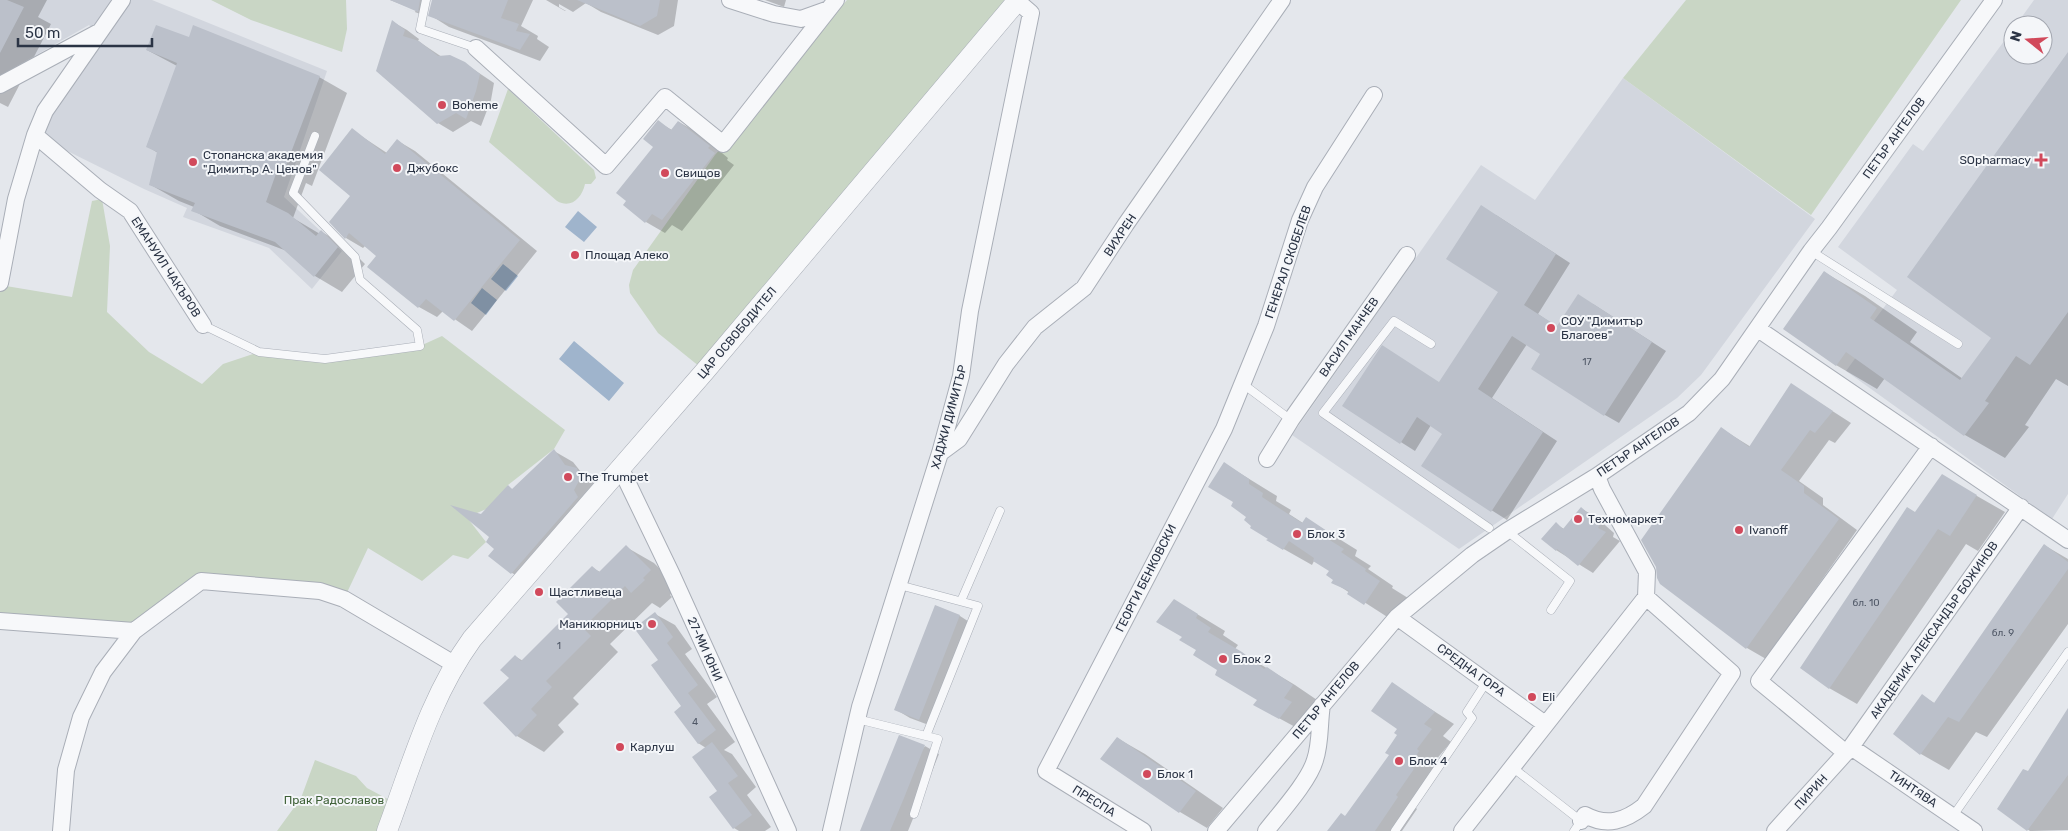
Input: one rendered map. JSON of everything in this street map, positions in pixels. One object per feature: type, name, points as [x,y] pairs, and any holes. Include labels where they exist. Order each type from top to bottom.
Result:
[{"type":"street","points":[[0,283],[16,199],[35,135],[45,111],[122,0]]},
{"type":"street","points":[[730,0],[777,7],[801,19],[833,5]]},
{"type":"street","name":"ХАДЖИ ДИМИТЪР","points":[[831,831],[858,719],[940,453],[961,376],[970,311],[1031,13],[1018,0]]},
{"type":"street","name":"ЦАР ОСВОБОДИТЕЛ","points":[[387,831],[436,699],[454,664],[472,639],[704,372],[1018,0]]},
{"type":"street","name":"ВИХРЕН","points":[[940,453],[959,439],[1006,364],[1035,327],[1084,288],[1126,224],[1282,0]]},
{"type":"street","name":"ПЕТЪР АНГЕЛОВ","points":[[1222,828],[1322,705],[1397,617],[1472,555],[1507,531],[1597,476],[1689,413],[1722,379],[1811,251],[1994,0]]},
{"type":"street","points":[[476,48],[606,166],[664,97],[723,144],[833,5]]},
{"type":"street","points":[[0,85],[99,32]]},
{"type":"street","name":"ГЕНЕРАЛ СКОБЕЛЕВ","points":[[1244,384],[1266,326],[1300,220],[1315,187],[1374,95]]},
{"type":"street","name":"ЕМАНУИЛ ЧАКЪРОВ","points":[[35,135],[100,190],[130,211],[203,325]]},
{"type":"street","name":"ВАСИЛ МАНЧЕВ","points":[[1267,459],[1291,420],[1407,255]]},
{"type":"street","points":[[1758,329],[2068,540]]},
{"type":"street","name":"ГЕОРГИ БЕНКОВСКИ","points":[[1046,771],[1224,429],[1244,384]]},
{"type":"street","name":"ТИНТЯВА","points":[[1931,446],[1759,681],[1849,750],[1974,831]]},
{"type":"street","name":"27-МИ ЮНИ","points":[[620,467],[672,575],[788,831]]},
{"type":"street","points":[[1462,831],[1646,596],[1647,572],[1597,476]]},
{"type":"street","name":"АКАДЕМИК АЛЕКСАНДЪР БОЖИНОВ","points":[[1849,750],[2021,507]]},
{"type":"street","points":[[61,831],[66,770],[81,717],[103,672],[134,631],[201,581],[320,592],[344,599],[454,664]]},
{"type":"street","points":[[1577,826],[1585,814],[1598,822],[1622,820],[1644,806],[1732,673],[1646,596]]},
{"type":"street","name":"СРЕДНА ГОРА","points":[[1397,617],[1546,724]]},
{"type":"street","points":[[0,621],[134,631]]},
{"type":"street","points":[[1266,831],[1315,762],[1319,743],[1318,728],[1322,705]]},
{"type":"street","name":"ПИРИН","points":[[1775,831],[1849,750]]},
{"type":"street","name":"ПРЕСПА","points":[[1046,771],[1142,831]]},
{"type":"lane","points":[[426,0],[420,29],[476,48]]},
{"type":"lane","points":[[203,325],[259,352],[325,359],[420,346],[417,330],[360,280],[355,257],[293,193],[315,136]]},
{"type":"lane","points":[[1811,251],[1958,344]]},
{"type":"lane","points":[[1431,344],[1394,321],[1323,413],[1489,528]]},
{"type":"lane","points":[[1244,384],[1291,420]]},
{"type":"lane","points":[[961,601],[1000,511]]},
{"type":"lane","points":[[1507,531],[1570,581],[1551,610]]},
{"type":"lane","points":[[899,585],[978,606],[926,736]]},
{"type":"lane","points":[[1953,816],[2068,652]]},
{"type":"lane","points":[[1395,831],[1472,718],[1467,712],[1487,682]]},
{"type":"lane","points":[[858,719],[938,739],[914,814]]},
{"type":"lane","points":[[1512,767],[1577,826]]},
{"type":"shaded area","name":"Стопанска академия \"Димитър А. Ценов\"","points":[[0,0],[152,0],[327,71],[284,197],[342,251],[312,289],[269,248],[183,217],[187,208],[35,135],[104,39],[89,25],[0,77]]},
{"type":"shaded area","points":[[2034,0],[2068,0],[2068,494],[2052,519],[1846,371],[1867,342],[1861,338],[1897,290],[1838,247],[1913,144],[1923,151],[2003,43],[2003,65],[2053,65],[2053,15],[2023,15]]},
{"type":"shaded area","name":"СОУ \"Димитър Благоев\"","points":[[1623,78],[1815,219],[1701,375],[1677,398],[1459,549],[1292,435],[1481,165],[1535,200]]},
{"type":"green space","points":[[211,0],[346,0],[347,29],[342,52],[251,20]]},
{"type":"green space","points":[[847,0],[1005,0],[705,371],[658,333],[630,293],[629,285],[633,270],[715,155]]},
{"type":"green space","points":[[1686,0],[1961,0],[1811,215],[1623,78]]},
{"type":"green space","points":[[508,89],[594,170],[596,178],[591,184],[585,184],[579,198],[575,201],[567,204],[557,201],[489,142]]},
{"type":"green space","points":[[102,199],[110,246],[107,312],[149,352],[202,384],[223,364],[259,352],[325,359],[420,346],[442,336],[565,430],[554,449],[508,485],[496,505],[477,513],[469,520],[486,542],[468,559],[453,555],[422,581],[368,548],[344,599],[201,581],[134,631],[0,618],[0,285],[72,297],[92,201]]},
{"type":"green space","name":"Прак Радославов","points":[[315,760],[356,776],[367,788],[397,804],[387,831],[277,831],[301,798]]},
{"type":"water","points":[[578,211],[597,227],[584,242],[565,227]]},
{"type":"water","points":[[503,264],[518,276],[506,291],[491,279]]},
{"type":"water","points":[[482,288],[497,300],[486,315],[471,303]]},
{"type":"water","points":[[574,341],[624,383],[609,401],[559,359]]},
{"type":"building","points":[[0,0],[7,0],[24,7],[0,53]]},
{"type":"building","points":[[390,0],[420,0],[418,12]]},
{"type":"building","points":[[432,0],[508,0],[501,18],[519,24],[516,31],[530,34],[520,50],[428,16]]},
{"type":"building","points":[[577,0],[660,0],[657,16],[640,26]]},
{"type":"building","points":[[392,20],[405,30],[403,36],[419,41],[438,56],[450,55],[465,62],[480,74],[466,119],[456,113],[437,124],[376,71]]},
{"type":"building","points":[[156,25],[189,37],[193,25],[320,76],[284,171],[278,168],[266,202],[288,213],[316,236],[321,230],[338,247],[314,277],[275,242],[191,211],[195,203],[149,185],[157,152],[146,147],[177,63],[146,50]]},
{"type":"building","points":[[2068,52],[2068,312],[2030,365],[2016,356],[1985,401],[1989,403],[1964,436],[1846,352],[1836,366],[1783,329],[1824,271],[1877,308],[1870,318],[1960,380],[1991,338],[1907,277]]},
{"type":"building","points":[[658,120],[671,130],[678,121],[710,146],[708,148],[715,153],[662,220],[652,214],[645,223],[623,205],[626,201],[616,193],[653,147],[643,139]]},
{"type":"building","points":[[352,128],[385,154],[397,139],[520,240],[454,321],[426,299],[418,308],[367,267],[376,256],[349,233],[345,239],[329,222],[350,196],[319,170]]},
{"type":"building","points":[[1481,205],[1556,254],[1524,305],[1557,326],[1578,294],[1652,342],[1604,416],[1531,369],[1540,354],[1512,336],[1478,389],[1543,432],[1491,512],[1421,466],[1442,434],[1417,417],[1400,444],[1342,406],[1382,345],[1439,382],[1498,292],[1446,259]]},
{"type":"building","name":"Ivanoff","points":[[1791,383],[1833,411],[1815,433],[1810,430],[1781,470],[1804,486],[1804,493],[1839,519],[1746,649],[1660,584],[1657,578],[1656,567],[1641,540],[1721,427],[1749,447]]},
{"type":"building","points":[[554,449],[565,465],[577,468],[580,479],[574,490],[578,497],[511,574],[488,556],[494,549],[486,542],[489,537],[450,505],[481,514],[508,485],[512,489]]},
{"type":"building","name":"Блок 3","points":[[1224,462],[1249,479],[1249,484],[1263,493],[1262,497],[1302,523],[1306,517],[1330,533],[1328,539],[1344,549],[1341,552],[1380,581],[1364,605],[1347,594],[1349,591],[1331,583],[1333,580],[1326,575],[1329,571],[1313,561],[1314,558],[1289,541],[1283,550],[1250,528],[1251,526],[1244,520],[1246,517],[1231,506],[1233,502],[1208,487]]},
{"type":"building","points":[[1942,474],[1977,495],[1950,536],[1938,529],[1829,689],[1800,668],[1907,507],[1915,512]]},
{"type":"building","points":[[1581,507],[1600,524],[1598,528],[1606,532],[1578,566],[1541,539],[1556,522],[1563,529]]},
{"type":"building","points":[[2044,544],[2068,562],[2068,569],[1959,722],[1948,717],[1920,755],[1893,734],[1922,694],[1934,703]]},
{"type":"building","points":[[626,545],[651,570],[643,578],[645,580],[631,593],[625,586],[583,628],[591,636],[546,681],[552,687],[531,709],[537,715],[516,737],[483,703],[509,678],[500,670],[515,655],[521,661],[568,614],[556,602],[592,566],[599,572]]},
{"type":"building","name":"Блок 2","points":[[1174,599],[1198,614],[1196,618],[1211,628],[1208,632],[1242,652],[1264,669],[1267,667],[1293,685],[1284,698],[1292,702],[1279,719],[1253,705],[1257,700],[1215,675],[1217,670],[1193,655],[1196,650],[1179,640],[1182,637],[1156,622]]},
{"type":"building","points":[[935,605],[960,615],[919,720],[894,710]]},
{"type":"building","points":[[655,612],[673,637],[667,643],[698,685],[688,693],[716,730],[698,744],[674,712],[681,706],[651,665],[658,660],[634,628]]},
{"type":"building","name":"Блок 4","points":[[1392,682],[1435,712],[1424,724],[1432,729],[1417,749],[1419,751],[1410,766],[1414,769],[1375,831],[1327,831],[1341,813],[1345,816],[1389,755],[1385,753],[1397,735],[1394,733],[1397,729],[1371,711]]},
{"type":"building","points":[[2068,708],[2068,775],[2027,831],[1997,809],[2023,769],[2028,771]]},
{"type":"building","points":[[899,735],[925,745],[904,798],[890,831],[860,831]]},
{"type":"building","name":"Блок 1","points":[[1117,737],[1196,791],[1179,813],[1100,759]]},
{"type":"building","points":[[712,742],[738,776],[728,783],[752,815],[733,829],[709,797],[717,791],[692,757]]},
{"type":"place","name":"Boheme","points":[[442,105]]},
{"type":"place","name":"SOpharmacy","points":[[2041,160]]},
{"type":"place","name":"Стопанска академия \"Димитър А. Ценов\"","points":[[193,162]]},
{"type":"place","name":"Джубокс","points":[[397,168]]},
{"type":"place","name":"Свищов","points":[[665,173]]},
{"type":"place","name":"Площад Алеко","points":[[575,255]]},
{"type":"place","name":"СОУ \"Димитър Благоев\"","points":[[1551,328]]},
{"type":"place","name":"The Trumpet","points":[[568,477]]},
{"type":"place","name":"Техномаркет","points":[[1578,519]]},
{"type":"place","name":"Ivanoff","points":[[1739,530]]},
{"type":"place","name":"Блок 3","points":[[1297,534]]},
{"type":"place","name":"Щастливеца","points":[[539,592]]},
{"type":"place","name":"Маникюрницъ","points":[[652,624]]},
{"type":"place","name":"Блок 2","points":[[1223,659]]},
{"type":"place","name":"Eli","points":[[1532,697]]},
{"type":"place","name":"Карлуш","points":[[620,747]]},
{"type":"place","name":"Блок 4","points":[[1399,761]]},
{"type":"place","name":"Блок 1","points":[[1147,774]]}]
